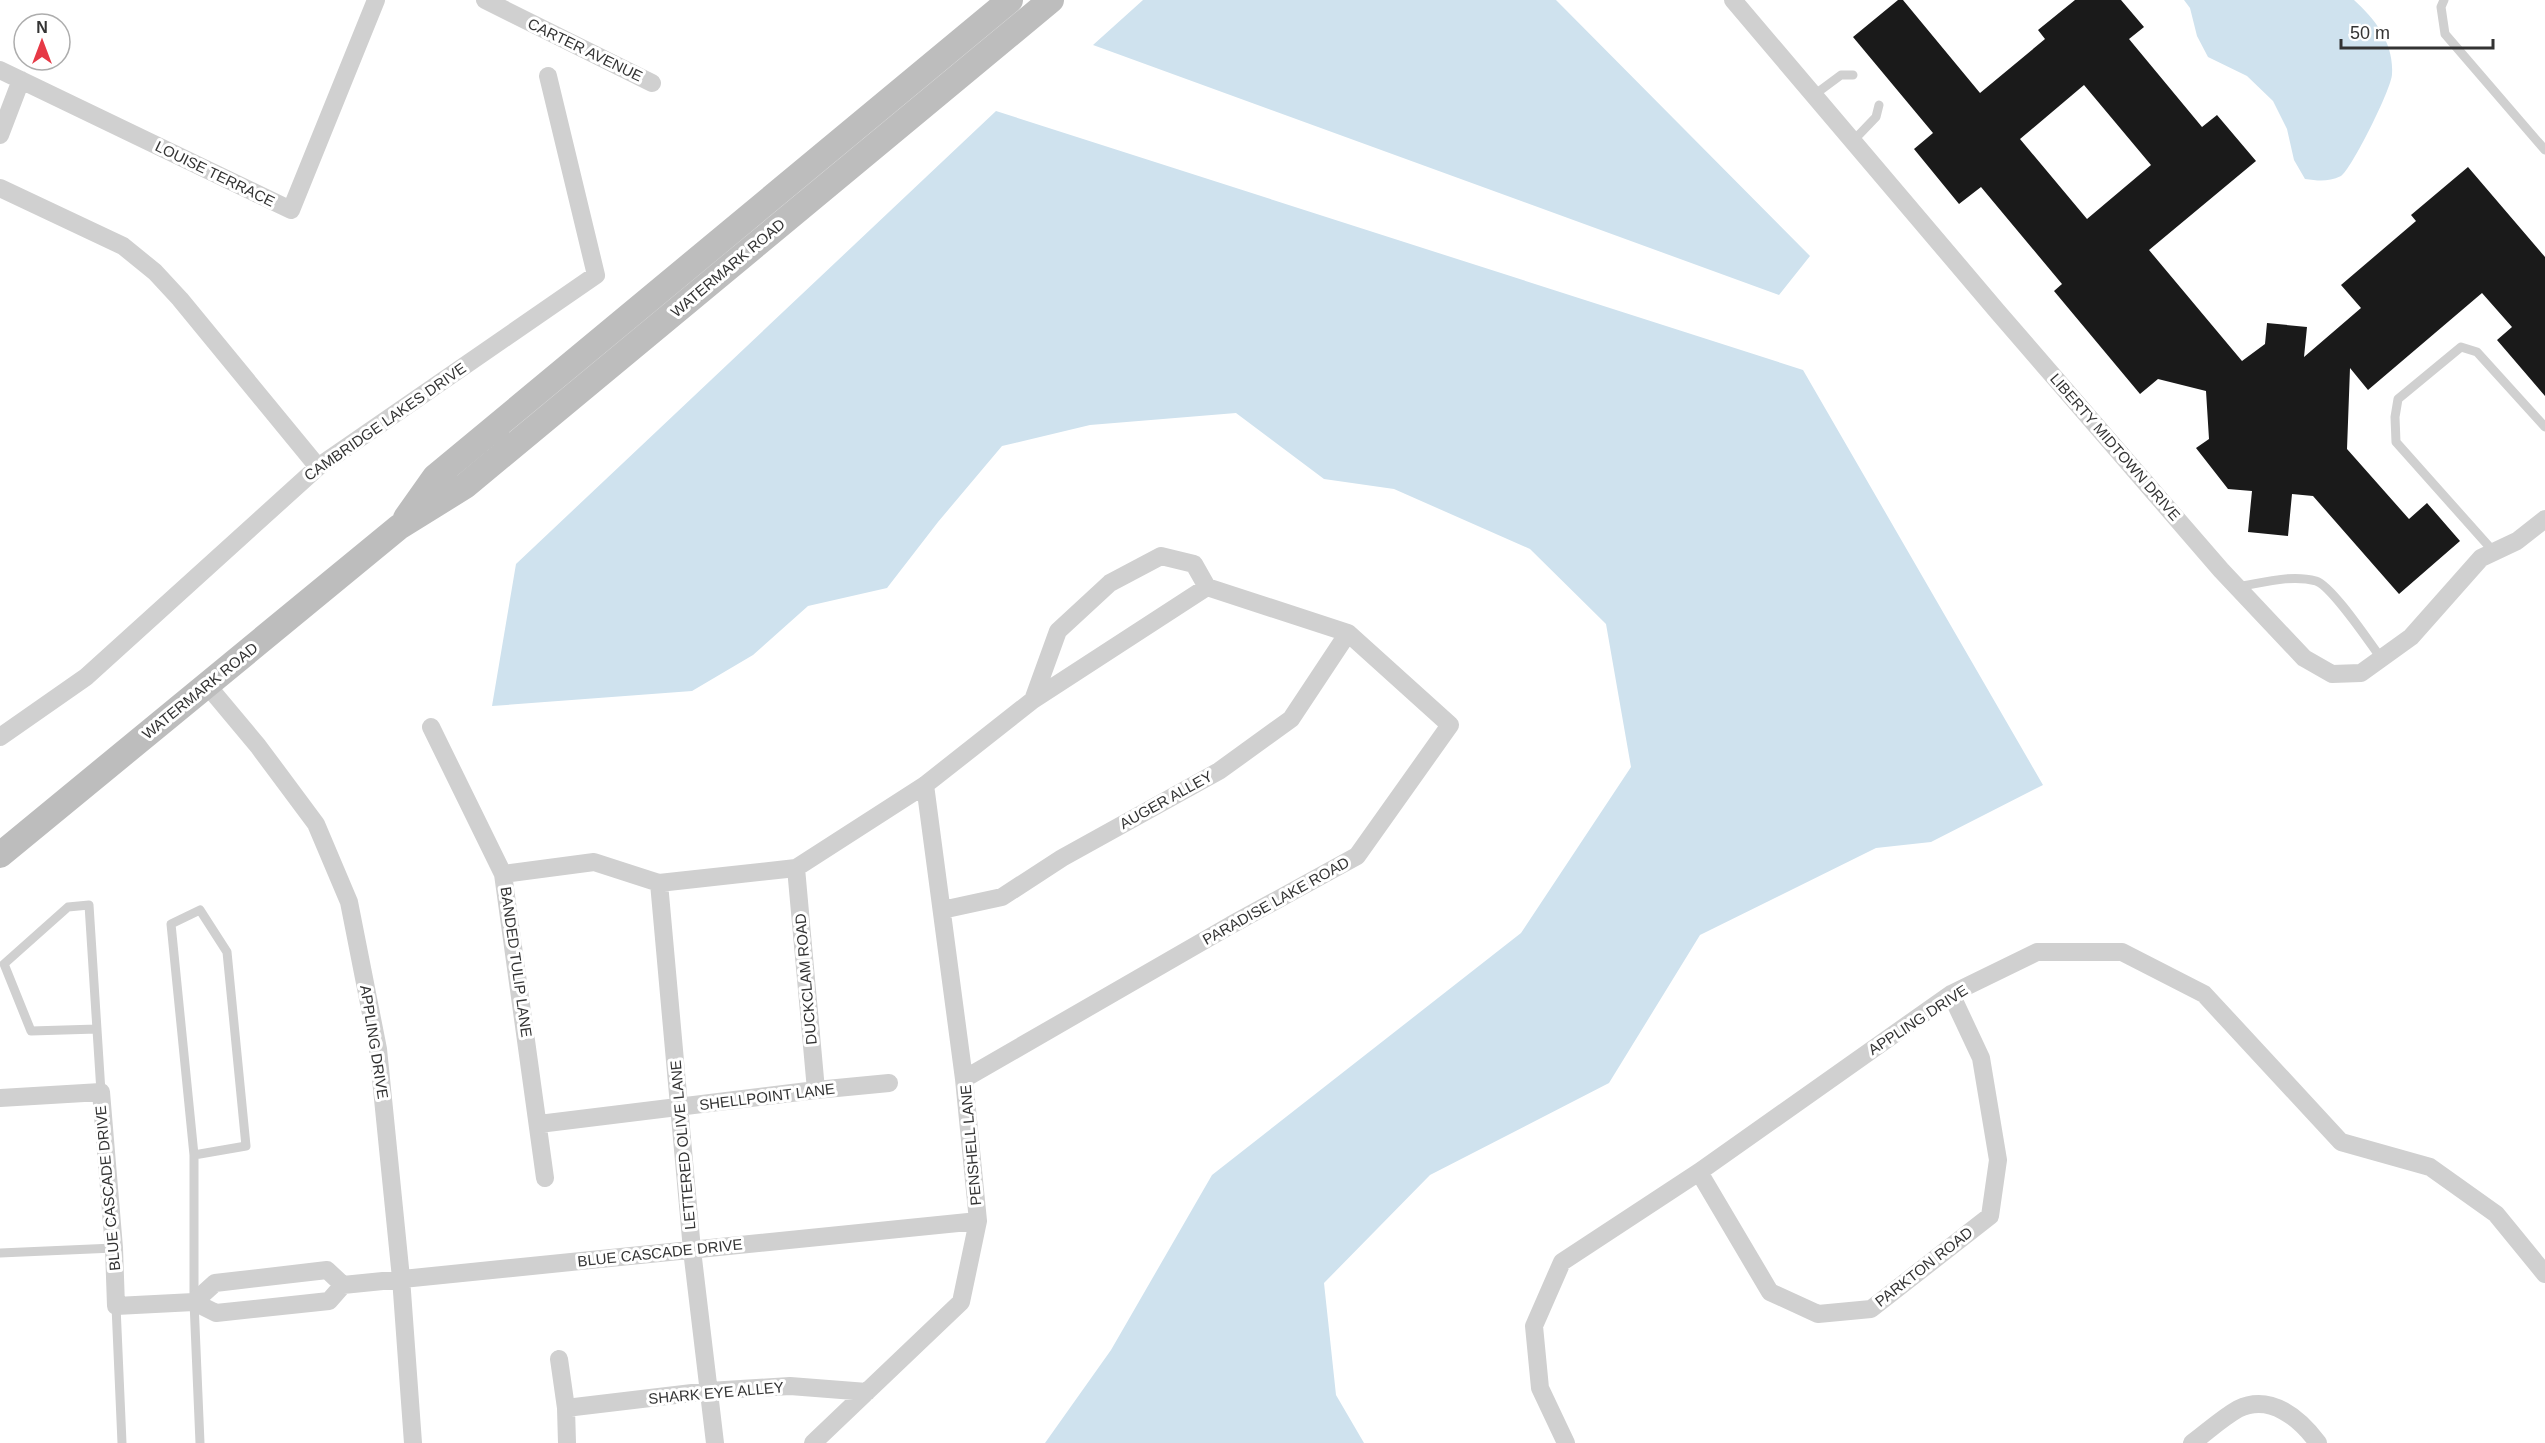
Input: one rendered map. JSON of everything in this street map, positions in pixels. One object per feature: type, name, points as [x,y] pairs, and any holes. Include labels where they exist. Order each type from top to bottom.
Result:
[{"type":"street","name":"LOUISE TERRACE","points":[[0,70],[291,210],[376,0]]},
{"type":"street","name":"CARTER AVENUE","points":[[485,0],[652,83]]},
{"type":"street","name":"WATERMARK ROAD","points":[[399,527],[435,477],[1010,0]]},
{"type":"street","name":"WATERMARK ROAD","points":[[0,855],[399,527],[465,486],[1051,0]]},
{"type":"street","name":"LIBERTY MIDTOWN DRIVE","points":[[1733,0],[1997,311],[2238,587],[2304,658],[2332,674],[2361,673],[2411,637],[2481,558],[2517,541],[2545,520]]},
{"type":"street","name":"CAMBRIDGE LAKES DRIVE","points":[[0,737],[86,677],[318,467],[596,275],[548,76]]},
{"type":"street","points":[[0,135],[21,80]]},
{"type":"street","points":[[0,188],[123,246],[155,272],[180,299],[318,467]]},
{"type":"street","points":[[503,874],[594,862],[659,883],[796,868],[925,785],[1033,700],[1207,587],[1194,564],[1161,556],[1110,583],[1058,631],[1033,700]]},
{"type":"street","name":"PARADISE LAKE ROAD","points":[[964,1079],[1231,925],[1357,856],[1450,725],[1348,633],[1207,587]]},
{"type":"street","name":"AUGER ALLEY","points":[[942,910],[1002,897],[1062,858],[1219,771],[1291,719],[1348,633]]},
{"type":"street","name":"APPLING DRIVE","points":[[207,685],[258,746],[316,824],[349,902],[378,1049],[401,1278],[413,1443]]},
{"type":"street","name":"BANDED TULIP LANE","points":[[431,727],[503,874],[545,1178]]},
{"type":"street","name":"PENSHELL LANE","points":[[813,1443],[961,1302],[978,1221],[964,1079],[925,785]]},
{"type":"street","name":"DUCKCLAM ROAD","points":[[796,868],[816,1090]]},
{"type":"street","name":"LETTERED OLIVE LANE","points":[[659,883],[692,1250],[715,1443]]},
{"type":"street","name":"APPLING DRIVE","points":[[1566,1443],[1539,1388],[1534,1326],[1562,1262],[1699,1172],[1951,994],[2037,952],[2122,952],[2204,994],[2341,1142],[2430,1167],[2496,1214],[2545,1274]]},
{"type":"street","name":"PARKTON ROAD","points":[[1699,1172],[1770,1292],[1818,1314],[1871,1309],[1990,1216],[1998,1160],[1981,1058],[1951,994]]},
{"type":"street","name":"SHELLPOINT LANE","points":[[538,1124],[889,1083]]},
{"type":"street","name":"BLUE CASCADE DRIVE","points":[[0,1098],[101,1092],[114,1248],[116,1306],[194,1302],[216,1313],[329,1301],[343,1285],[978,1221]]},
{"type":"street","points":[[194,1302],[215,1283],[327,1270],[343,1285]]},
{"type":"street","points":[[559,1359],[566,1408],[567,1443]]},
{"type":"street","name":"SHARK EYE ALLEY","points":[[566,1408],[709,1391],[790,1386],[867,1392]]},
{"type":"street","points":[[2192,1443],[2240,1408],[2265,1404],[2286,1411],[2307,1428],[2318,1443]]},
{"type":"lane","points":[[2444,0],[2441,7],[2445,34],[2545,150]]},
{"type":"lane","points":[[1814,95],[1840,75],[1853,75]]},
{"type":"lane","points":[[1853,141],[1876,117],[1879,105]]},
{"type":"lane","points":[[2494,552],[2396,442],[2395,417],[2398,399],[2461,347],[2477,352],[2545,427]]},
{"type":"lane","points":[[2238,587],[2288,579],[2316,581],[2329,590],[2381,658]]},
{"type":"lane","points":[[97,1029],[31,1030],[4,964],[68,907],[89,905],[97,1029],[101,1092]]},
{"type":"lane","points":[[194,1155],[246,1146],[227,952],[200,910],[171,924],[194,1155],[194,1302],[200,1443]]},
{"type":"lane","points":[[0,1253],[114,1248]]},
{"type":"lane","points":[[116,1306],[122,1443]]},
{"type":"water","points":[[1143,0],[1556,0],[1810,256],[1779,295],[1093,45]]},
{"type":"water","points":[[2184,0],[2354,0],[2369,15],[2382,32],[2390,52],[2392,74],[2370,128],[2353,160],[2341,176],[2323,180],[2305,179],[2294,160],[2287,129],[2273,101],[2247,76],[2208,57],[2197,36],[2190,8]]},
{"type":"water","points":[[996,111],[1803,370],[2043,785],[1931,842],[1876,848],[1700,935],[1609,1083],[1430,1175],[1324,1283],[1336,1395],[1364,1443],[1045,1443],[1111,1350],[1212,1175],[1521,933],[1631,767],[1606,624],[1530,549],[1394,489],[1324,479],[1236,413],[1090,425],[1002,446],[938,522],[887,588],[808,606],[753,655],[692,691],[492,706],[516,564]]},
{"type":"building","points":[[1898,0],[1903,0],[1980,93],[2045,39],[2038,30],[2075,0],[2121,0],[2144,27],[2129,39],[2202,127],[2217,115],[2256,161],[2149,250],[2242,361],[2265,344],[2267,323],[2307,327],[2304,357],[2361,308],[2341,285],[2416,221],[2411,215],[2468,167],[2545,257],[2545,396],[2497,340],[2512,327],[2482,293],[2368,390],[2350,368],[2347,449],[2409,519],[2427,503],[2460,541],[2399,594],[2313,496],[2292,494],[2288,536],[2248,532],[2252,491],[2228,489],[2196,448],[2209,439],[2206,391],[2158,379],[2140,394],[2054,291],[2062,284],[1981,187],[1959,204],[1914,149],[1933,133],[1853,37]],"holes":[[[2084,85],[2151,165],[2087,219],[2020,139]]]}]
